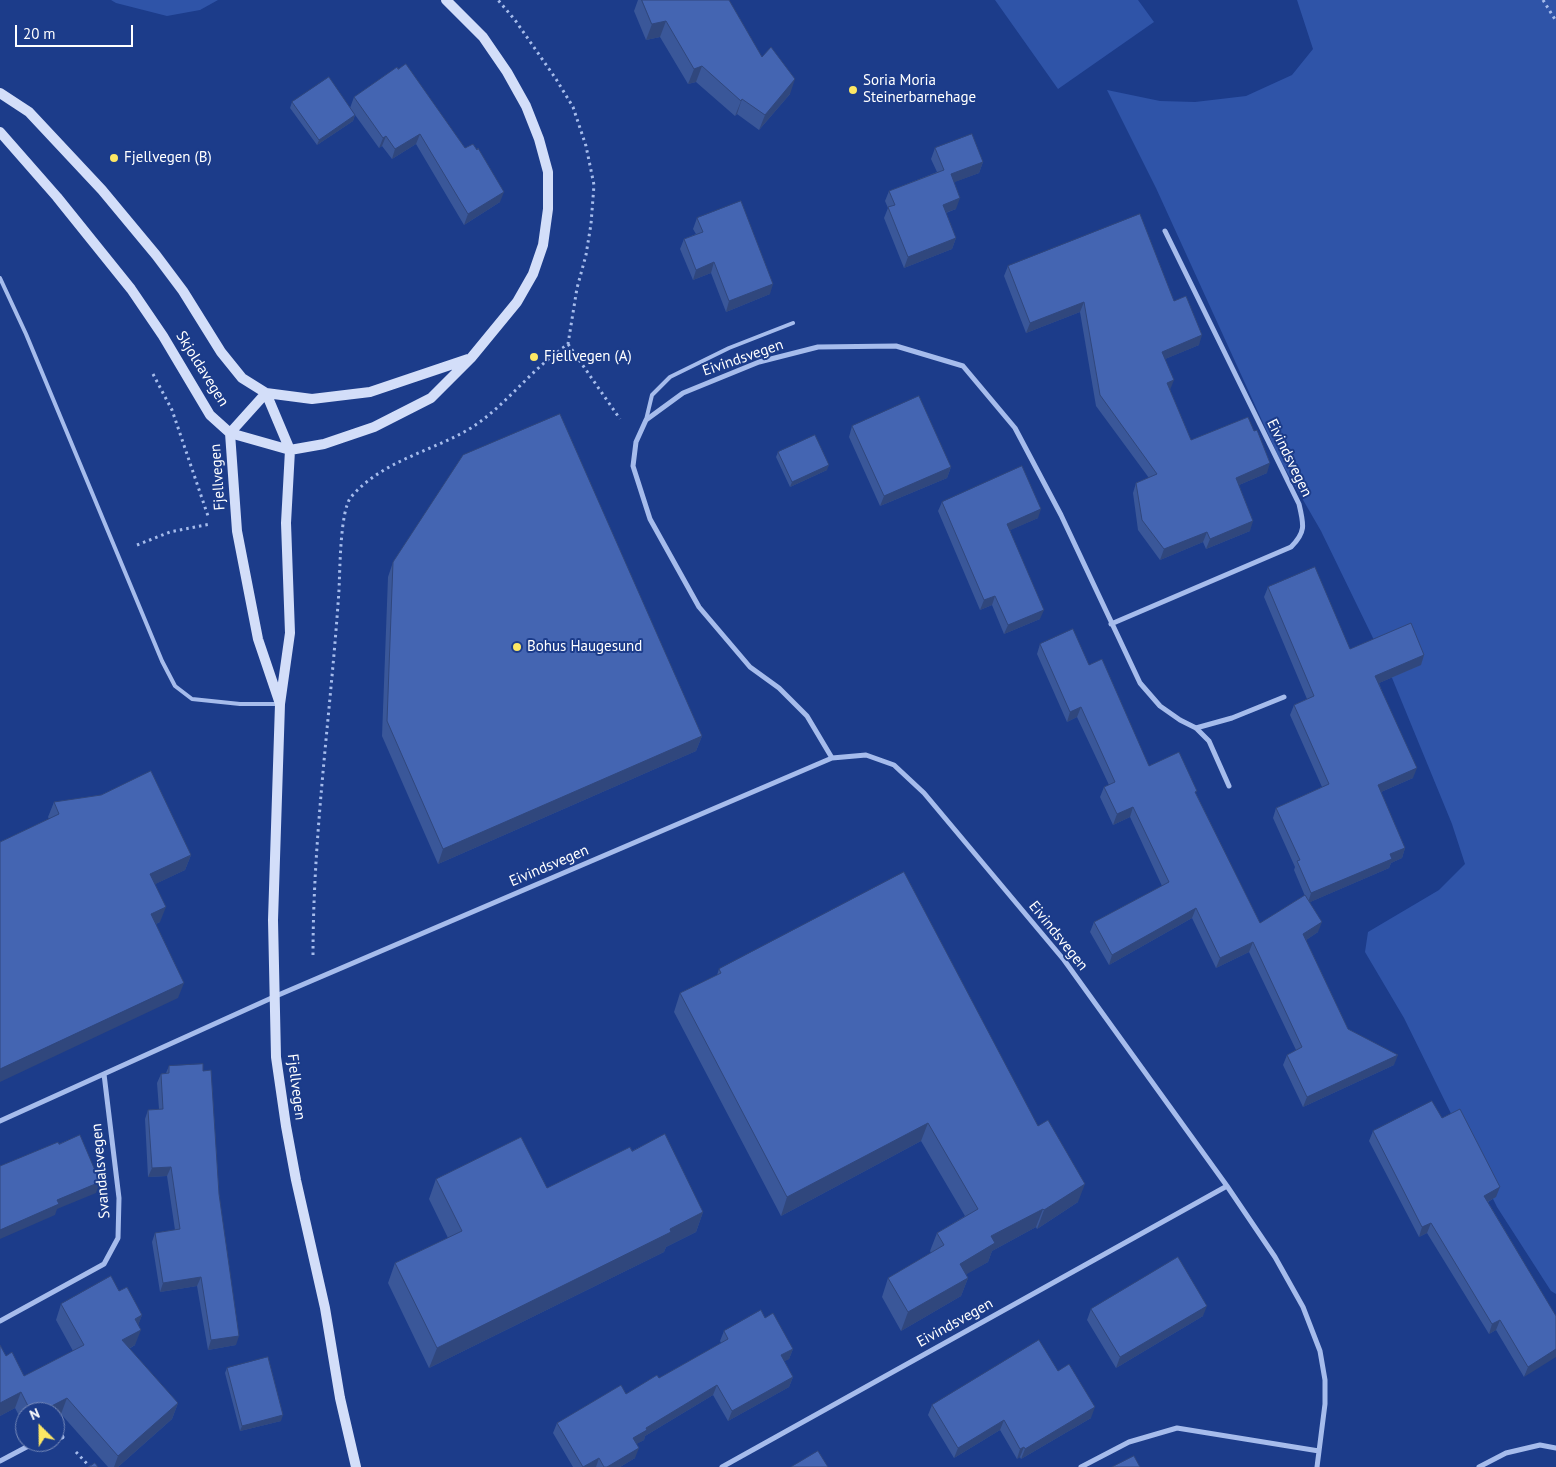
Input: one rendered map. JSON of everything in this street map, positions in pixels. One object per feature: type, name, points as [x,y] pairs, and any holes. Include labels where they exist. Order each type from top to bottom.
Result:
[{"type":"main road","name":"Skjoldavegen","points":[[0,132],[57,197],[131,288],[163,336],[210,415],[230,433],[290,450],[324,444],[382,423],[431,398],[471,358],[517,302],[533,274],[543,245],[548,209],[548,172],[539,139],[529,114],[507,72],[482,37],[446,0]]},
{"type":"main road","name":"Skjoldavegen","points":[[0,93],[29,112],[102,190],[172,276],[221,352],[242,378],[266,393],[312,399],[370,392],[471,358]]},
{"type":"main road","name":"Fjellvegen","points":[[280,704],[258,639],[239,540],[230,433],[266,393],[290,450],[286,523],[290,633],[280,704],[273,920],[276,1057],[296,1180],[325,1308],[340,1398],[356,1467]]},
{"type":"street","name":"Eivindsvegen","points":[[1111,624],[1291,547],[1301,537],[1303,520],[1299,504],[1165,231]]},
{"type":"street","name":"Eivindsvegen","points":[[832,758],[807,716],[779,688],[750,667],[699,607],[650,519],[633,466],[636,442],[646,420],[683,392],[759,362],[818,347],[896,346],[963,366],[1015,428],[1061,515],[1140,683],[1160,706],[1180,720],[1196,728],[1208,741],[1229,786]]},
{"type":"street","points":[[1196,728],[1232,718],[1284,697]]},
{"type":"street","name":"Eivindsvegen","points":[[276,996],[832,758],[866,755],[894,765],[924,793],[1064,960],[1227,1186],[1275,1257],[1303,1307],[1320,1351],[1325,1380],[1325,1404],[1317,1467]]},
{"type":"street","points":[[0,1121],[276,996]]},
{"type":"street","name":"Svandalsvegen","points":[[0,1321],[104,1264],[118,1238],[119,1198],[104,1074]]},
{"type":"street","name":"Eivindsvegen","points":[[722,1467],[1227,1186]]},
{"type":"street","points":[[1081,1467],[1130,1442],[1177,1428],[1319,1451]]},
{"type":"street","points":[[1479,1467],[1506,1452],[1540,1445],[1556,1448]]},
{"type":"street","points":[[0,1461],[17,1452]]},
{"type":"lane","points":[[0,278],[26,334],[162,661],[176,686],[192,699],[240,704],[280,704]]},
{"type":"lane","points":[[646,420],[652,395],[670,377],[729,348],[793,323]]},
{"type":"path","points":[[313,980],[314,888],[337,618],[343,523],[350,499],[375,474],[403,459],[433,448],[472,427],[506,401],[545,362],[568,344],[577,288],[586,255],[594,185],[586,146],[573,107],[536,48],[516,20],[498,0]]},
{"type":"path","points":[[1542,0],[1556,21]]},
{"type":"path","points":[[568,344],[636,442]]},
{"type":"path","points":[[151,370],[172,410],[212,529]]},
{"type":"path","points":[[118,552],[170,532],[210,524]]},
{"type":"shaded area","points":[[111,0],[218,0],[200,10],[167,16],[116,3]]},
{"type":"shaded area","points":[[995,0],[1138,0],[1154,22],[1058,89]]},
{"type":"shaded area","points":[[1297,0],[1556,0],[1556,1294],[1551,1291],[1497,1207],[1404,1018],[1365,952],[1368,932],[1439,890],[1465,864],[1452,824],[1390,673],[1321,531],[1280,460],[1156,188],[1107,90],[1160,101],[1195,102],[1246,96],[1292,75],[1313,49]]},
{"type":"building","points":[[642,0],[729,0],[762,57],[771,47],[795,79],[765,115],[742,99],[741,101],[702,66],[694,69],[666,21],[652,24]]},
{"type":"building","points":[[406,64],[465,148],[473,144],[477,150],[478,148],[504,192],[468,214],[420,134],[395,149],[386,136],[383,138],[354,97],[397,67],[398,69]]},
{"type":"building","points":[[329,77],[355,115],[319,140],[292,102]]},
{"type":"building","points":[[972,134],[983,162],[951,174],[960,198],[943,205],[956,238],[908,257],[888,207],[895,205],[889,191],[944,170],[935,148]]},
{"type":"building","points":[[741,201],[773,284],[729,301],[714,262],[696,270],[684,239],[703,232],[697,218]]},
{"type":"building","points":[[1140,214],[1174,301],[1186,296],[1202,335],[1162,352],[1174,380],[1167,383],[1191,440],[1248,417],[1254,431],[1257,430],[1270,463],[1236,478],[1253,521],[1210,539],[1207,532],[1164,549],[1142,520],[1136,483],[1157,474],[1100,395],[1084,302],[1030,323],[1008,266]]},
{"type":"building","points":[[919,396],[951,467],[884,496],[852,426]]},
{"type":"building","points":[[560,414],[702,736],[443,849],[387,721],[393,562],[463,455]]},
{"type":"building","points":[[815,435],[829,465],[792,482],[778,452]]},
{"type":"building","points":[[1022,466],[1041,509],[1007,524],[1044,610],[1008,625],[995,596],[984,600],[942,502]]},
{"type":"building","points":[[1315,567],[1350,649],[1411,623],[1424,655],[1375,676],[1417,768],[1378,785],[1405,848],[1390,854],[1392,859],[1311,893],[1297,861],[1300,860],[1276,808],[1329,784],[1294,705],[1314,696],[1268,587]]},
{"type":"building","points":[[1073,629],[1089,665],[1102,659],[1149,766],[1179,752],[1197,791],[1195,792],[1260,923],[1305,895],[1322,922],[1303,934],[1348,1029],[1398,1055],[1307,1097],[1287,1055],[1302,1047],[1253,942],[1220,958],[1196,908],[1112,955],[1094,922],[1169,882],[1133,807],[1117,814],[1104,787],[1115,782],[1081,707],[1070,712],[1040,644]]},
{"type":"building","points":[[151,771],[191,855],[150,874],[166,907],[151,914],[184,983],[0,1069],[0,842],[59,814],[54,802],[101,795]]},
{"type":"building","points":[[904,872],[1038,1126],[1048,1120],[1085,1184],[1044,1210],[991,1236],[995,1243],[960,1264],[968,1278],[908,1312],[888,1278],[944,1245],[937,1233],[978,1209],[928,1123],[787,1197],[680,993],[721,973],[719,969]]},
{"type":"building","points":[[203,1064],[203,1071],[211,1070],[219,1194],[239,1336],[211,1340],[201,1277],[163,1283],[155,1233],[180,1229],[171,1167],[152,1168],[148,1110],[163,1109],[161,1074],[169,1073],[169,1066]]},
{"type":"building","points":[[1432,1101],[1442,1118],[1460,1109],[1500,1187],[1484,1196],[1556,1316],[1556,1349],[1528,1367],[1500,1320],[1492,1324],[1431,1223],[1422,1227],[1373,1131]]},
{"type":"building","points":[[665,1134],[703,1212],[670,1229],[671,1232],[437,1348],[395,1263],[462,1231],[436,1179],[521,1137],[547,1188],[630,1147],[632,1151]]},
{"type":"building","points":[[80,1135],[100,1182],[57,1200],[59,1204],[0,1230],[0,1166]]},
{"type":"building","points":[[1178,1257],[1207,1306],[1120,1357],[1091,1309]]},
{"type":"building","points":[[111,1276],[119,1291],[127,1287],[142,1315],[135,1319],[141,1330],[122,1340],[178,1403],[118,1456],[67,1398],[59,1402],[26,1402],[21,1392],[0,1403],[0,1345],[6,1356],[12,1352],[24,1376],[84,1345],[61,1304]]},
{"type":"building","points":[[761,1310],[765,1318],[773,1313],[793,1349],[781,1355],[793,1377],[732,1411],[717,1385],[646,1428],[647,1430],[633,1438],[639,1448],[607,1467],[604,1467],[599,1458],[583,1467],[557,1423],[621,1385],[626,1394],[657,1375],[659,1378],[728,1339],[724,1331]]},
{"type":"building","points":[[1039,1340],[1058,1371],[1069,1364],[1095,1407],[1025,1449],[1024,1447],[1020,1449],[1004,1420],[958,1448],[932,1405]]},
{"type":"building","points":[[268,1357],[283,1415],[242,1426],[227,1368]]},
{"type":"building","points":[[818,1451],[828,1467],[791,1467]]},
{"type":"building","points":[[1134,1456],[1140,1467],[1112,1467]]},
{"type":"building","points":[[95,1463],[98,1467],[89,1467]]},
{"type":"place","name":"Soria Moria Steinerbarnehage","points":[[853,90]]},
{"type":"place","name":"Fjellvegen (B)","points":[[114,158]]},
{"type":"place","name":"Fjellvegen (A)","points":[[534,357]]},
{"type":"place","name":"Bohus Haugesund","points":[[517,647]]}]
